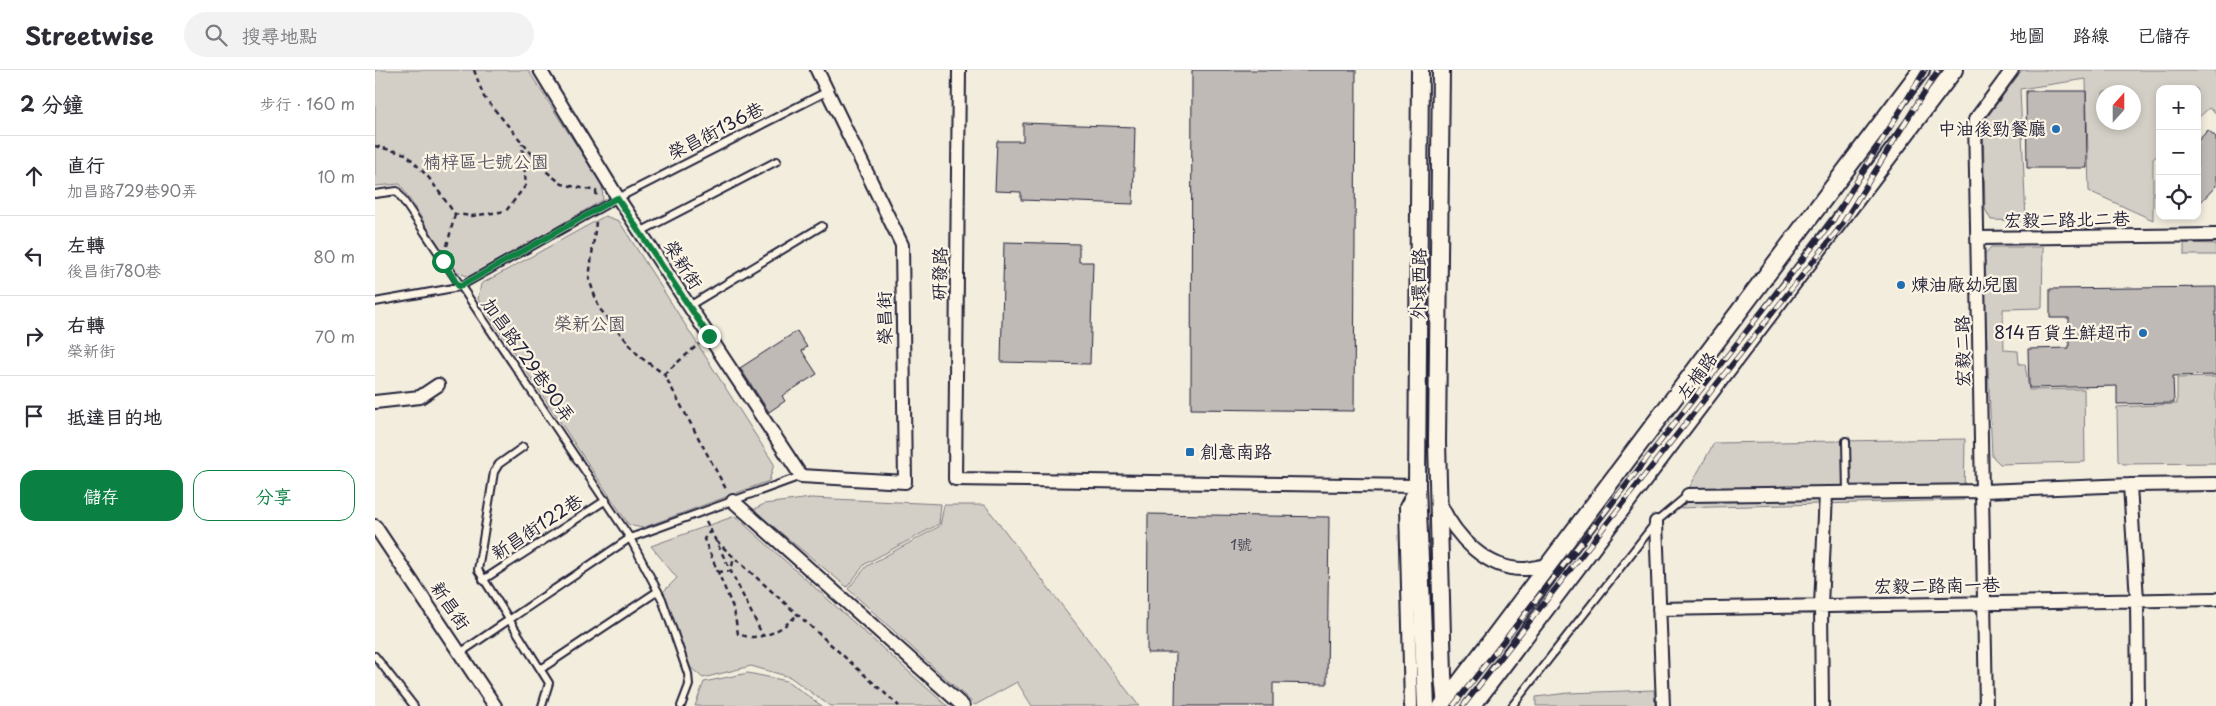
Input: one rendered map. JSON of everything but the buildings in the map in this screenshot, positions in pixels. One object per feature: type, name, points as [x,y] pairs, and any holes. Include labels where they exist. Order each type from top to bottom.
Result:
[{"type":"street","name":"榮新街","points":[[540,70],[617,198],[801,476]]},
{"type":"street","name":"榮昌街","points":[[801,476],[905,482],[902,246],[817,70]]},
{"type":"street","name":"研發路","points":[[959,70],[955,479],[1417,486]]},
{"type":"street","name":"外環西路","points":[[1420,70],[1417,486],[1426,706]]},
{"type":"street","name":"外環西路","points":[[1441,70],[1438,498],[1444,705]]},
{"type":"street","name":"左楠路","points":[[1444,705],[1921,70]]},
{"type":"street","name":"左楠路","points":[[1472,706],[1954,70]]},
{"type":"street","name":"宏毅二路","points":[[1986,706],[1975,120],[2012,70]]},
{"type":"street","name":"宏毅二路北二巷","points":[[1978,238],[2216,235]]},
{"type":"street","points":[[375,402],[420,397],[438,385]]},
{"type":"street","points":[[1689,495],[1983,491],[2130,485],[2216,484]]},
{"type":"street","points":[[2130,485],[2137,600],[2138,706]]},
{"type":"street","name":"外環西路","points":[[1411,706],[1405,507],[1417,486]]},
{"type":"street","points":[[1822,706],[1821,606],[1826,493]]},
{"type":"street","name":"外環西路","points":[[1438,498],[1447,520],[1473,549],[1493,561],[1525,569],[1549,565]]},
{"type":"street","points":[[733,501],[963,706]]},
{"type":"street","points":[[1656,522],[1663,706]]},
{"type":"street","name":"新昌街","points":[[375,526],[495,706]]},
{"type":"street","name":"宏毅二路南一巷","points":[[1659,609],[2216,599]]},
{"type":"lane","name":"榮昌街136巷","points":[[375,302],[459,287],[617,198],[828,91]]},
{"type":"lane","points":[[640,232],[777,161]]},
{"type":"lane","name":"加昌路729巷90弄","points":[[375,194],[397,192],[459,287],[631,538],[658,591],[688,674],[689,686],[681,706]]},
{"type":"lane","points":[[689,306],[822,226]]},
{"type":"lane","points":[[1846,441],[1847,492]]},
{"type":"lane","name":"新昌街122巷","points":[[523,447],[499,464],[494,472],[479,566],[483,580],[549,683],[542,706]]},
{"type":"lane","points":[[460,653],[631,538],[801,476]]},
{"type":"lane","points":[[1512,706],[1656,522],[1689,495]]},
{"type":"lane","name":"新昌街122巷","points":[[483,580],[606,500]]},
{"type":"lane","points":[[541,669],[658,591]]},
{"type":"lane","points":[[375,656],[414,706]]},
{"type":"path","points":[[474,70],[484,97],[547,172],[562,184],[596,191],[598,209],[589,279],[599,308],[640,357],[664,374],[733,501]]},
{"type":"path","points":[[375,146],[406,154],[429,178],[455,214],[473,216],[506,211],[525,185],[522,142]]},
{"type":"path","points":[[443,261],[455,214]]},
{"type":"path","points":[[664,374],[709,336]]},
{"type":"path","points":[[702,512],[763,636]]},
{"type":"path","points":[[711,530],[704,539],[734,610],[738,634],[754,638],[763,636],[785,626],[798,614]]},
{"type":"path","points":[[717,541],[899,706]]},
{"type":"path","points":[[731,570],[734,557]]},
{"type":"path","points":[[718,572],[731,570]]},
{"type":"green space","name":"楠梓區七號公園","points":[[375,70],[528,70],[602,185],[603,200],[469,277],[455,271],[400,184],[375,186]]},
{"type":"green space","points":[[2022,70],[2216,70],[2216,113],[2209,108],[2201,115],[2201,85],[2156,85],[2156,156],[2153,159],[2153,220],[2089,191],[2086,79],[2020,89],[2026,221],[1991,220],[1985,209],[1983,123]]},
{"type":"green space","name":"榮新公園","points":[[605,216],[619,221],[774,464],[769,481],[642,528],[629,525],[478,299],[481,284]]},
{"type":"green space","points":[[2184,243],[2216,244],[2216,255],[2184,255]]},
{"type":"green space","points":[[1991,247],[2043,247],[2042,308],[2003,309],[2004,350],[2018,351],[2019,364],[2025,364],[2029,390],[2084,389],[2085,462],[2000,464],[1992,456],[1983,256]]},
{"type":"green space","points":[[2216,377],[2216,463],[2124,464],[2118,461],[2117,407],[2177,404],[2177,378]]},
{"type":"green space","points":[[1965,439],[1964,500],[1678,508],[1714,443]]},
{"type":"green space","points":[[811,498],[941,504],[939,524],[865,564],[847,587],[757,513],[755,509],[764,504]]},
{"type":"green space","points":[[944,505],[985,505],[1139,706],[1032,706],[1017,682],[975,705],[848,589],[867,566],[940,526]]},
{"type":"green space","points":[[735,516],[947,706],[830,706],[790,677],[751,666],[703,678],[690,667],[663,592],[677,578],[651,546]]},
{"type":"green space","points":[[748,673],[787,681],[822,706],[695,706],[704,682]]},
{"type":"green space","points":[[1654,690],[1655,706],[1536,706],[1536,697],[1568,693]]},
{"type":"railway","points":[[1453,706],[1832,222],[1925,70]]},
{"type":"railway","points":[[1463,706],[1841,226],[1938,70]]},
{"type":"place","name":"中油後勁餐廳","points":[[2056,129]]},
{"type":"place","name":"煉油廠幼兒園","points":[[1901,285]]},
{"type":"place","name":"814百貨生鮮超市","points":[[2143,333]]},
{"type":"place","name":"創意南路","points":[[1190,452]]},
{"type":"route","points":[[443,261],[459,287],[617,198],[709,336]]}]
